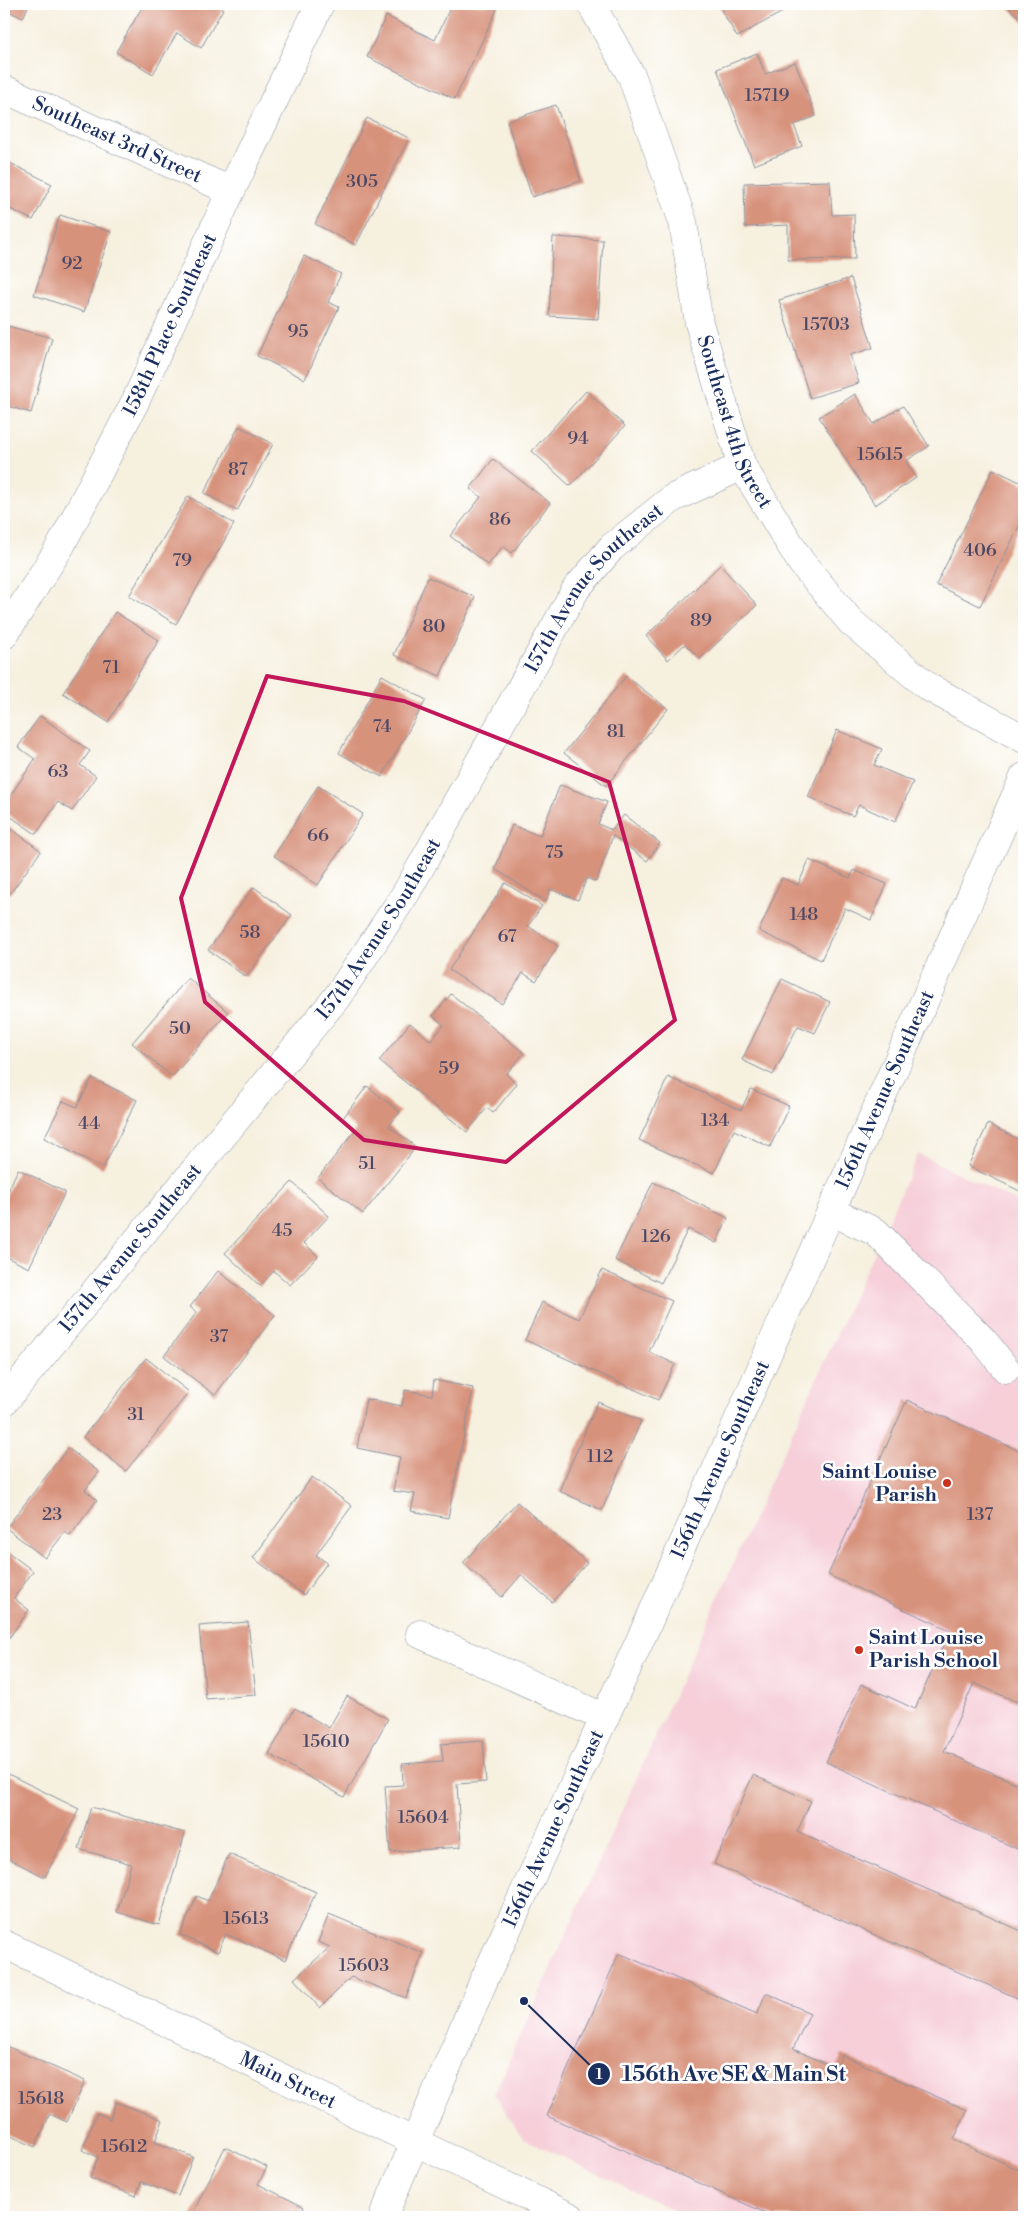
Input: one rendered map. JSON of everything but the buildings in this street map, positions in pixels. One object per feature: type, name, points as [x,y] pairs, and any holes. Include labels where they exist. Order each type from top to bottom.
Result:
[{"type":"street","name":"158th Place Southeast","points":[[4,635],[60,547],[132,409],[231,191],[320,4]]},
{"type":"street","name":"Southeast 4th Street","points":[[591,4],[632,78],[682,222],[699,323],[742,466],[801,562],[851,622],[928,686],[1024,739]]},
{"type":"street","name":"Southeast 3rd Street","points":[[4,89],[231,191]]},
{"type":"street","name":"157th Avenue Southeast","points":[[4,1402],[337,997],[406,893],[576,588],[612,547],[673,498],[742,466]]},
{"type":"street","name":"156th Avenue Southeast","points":[[383,2217],[483,1982],[605,1718],[832,1212],[1024,777]]},
{"type":"street","points":[[832,1212],[876,1232],[983,1340],[1006,1369]]},
{"type":"street","points":[[420,1634],[605,1718]]},
{"type":"street","name":"Main Street","points":[[4,1944],[571,2217]]},
{"type":"highlighted area","points":[[267,676],[404,701],[609,782],[675,1020],[506,1162],[364,1140],[205,1002],[181,898]]},
{"type":"shaded area","name":"Saint Louise Parish School","points":[[918,1154],[1024,1205],[1024,2217],[687,2217],[523,2138],[494,2094]]},
{"type":"place","name":"Saint Louise Parish","points":[[947,1483]]},
{"type":"place","name":"Saint Louise Parish School","points":[[859,1650]]},
{"type":"place","name":"156th Ave SE & Main St","points":[[524,2001]]}]
